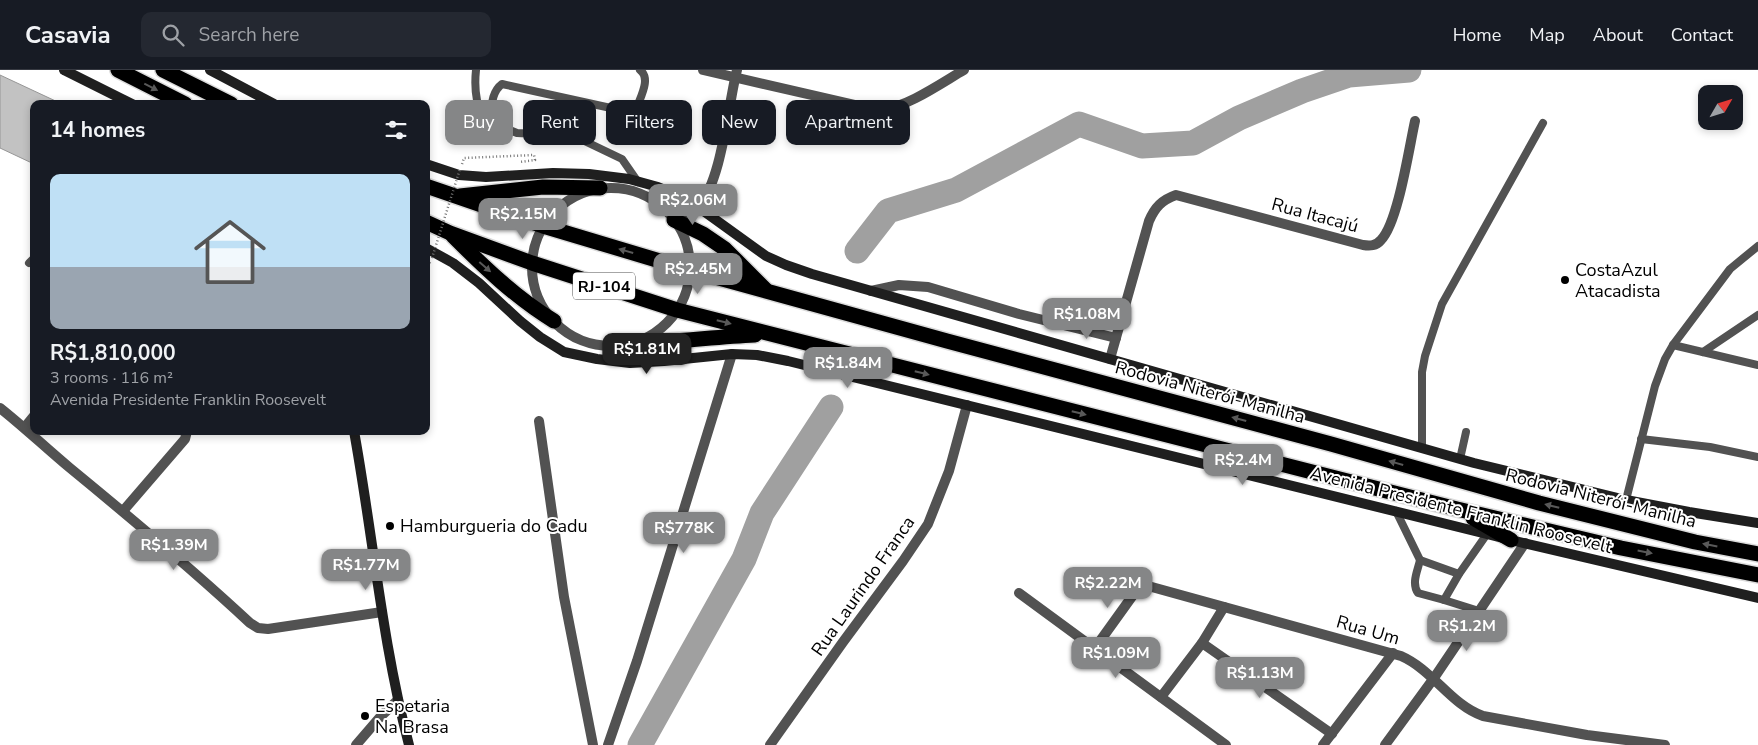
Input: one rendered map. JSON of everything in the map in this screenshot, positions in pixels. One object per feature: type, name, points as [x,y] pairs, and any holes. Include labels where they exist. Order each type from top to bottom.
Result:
[{"type":"highway","points":[[118,70],[176,100]]},
{"type":"highway","points":[[163,70],[223,100]]},
{"type":"highway","name":"Rodovia Niterói-Manilha","points":[[430,187],[542,226],[690,270],[1322,441],[1539,503],[1695,542],[1758,554]]},
{"type":"highway","points":[[456,196],[543,187],[600,188]]},
{"type":"highway","points":[[674,220],[703,234],[725,249],[766,290]]},
{"type":"highway","name":"RJ-104","points":[[430,224],[532,263],[677,310],[1457,509],[1620,548],[1758,575]]},
{"type":"highway","points":[[450,233],[479,262],[528,305],[554,321]]},
{"type":"highway","points":[[632,343],[678,342],[712,337],[773,335]]},
{"type":"highway","points":[[1457,509],[1518,542]]},
{"type":"street","points":[[64,70],[124,100]]},
{"type":"street","points":[[703,70],[736,74],[882,110],[907,102],[964,70]]},
{"type":"street","points":[[213,71],[214,95]]},
{"type":"street","points":[[213,71],[267,100]]},
{"type":"street","points":[[674,220],[689,214],[698,207],[710,187],[718,162],[736,74]]},
{"type":"street","name":"Rua Itacajú","points":[[1116,338],[1149,221],[1154,209],[1161,202],[1176,195],[1371,246],[1381,240],[1392,222],[1415,121]]},
{"type":"street","points":[[430,165],[486,177],[553,173],[589,174],[638,182],[670,192],[698,207],[766,256],[786,265],[871,291],[1460,458],[1626,500],[1758,523]]},
{"type":"street","points":[[600,188],[624,189],[646,196],[665,210],[674,220],[681,231],[687,247],[690,270],[687,288],[677,310],[657,331],[632,343],[618,346],[603,345],[575,337],[554,321],[544,308],[537,294],[532,263],[536,241],[542,226],[560,206],[579,194],[600,188]]},
{"type":"street","name":"Avenida Presidente Franklin Roosevelt","points":[[430,250],[453,263],[479,283],[520,321],[540,337],[564,352],[630,363],[732,354],[757,355],[788,361],[1518,542],[1758,598]]},
{"type":"street","points":[[871,291],[899,285],[928,287],[1019,314],[1116,338],[1110,359]]},
{"type":"street","points":[[564,352],[575,337]]},
{"type":"street","points":[[608,745],[640,652],[732,354]]},
{"type":"street","name":"Rua Laurindo Franca","points":[[770,745],[928,524],[949,471],[967,406]]},
{"type":"street","points":[[0,408],[30,432]]},
{"type":"street","points":[[24,427],[30,420]]},
{"type":"street","points":[[539,421],[564,596],[592,745]]},
{"type":"street","points":[[33,435],[258,628],[292,627],[382,612]]},
{"type":"street","points":[[123,511],[185,439],[186,435]]},
{"type":"street","points":[[355,435],[382,612],[398,700],[409,745]]},
{"type":"street","points":[[1385,745],[1434,678],[1479,611],[1518,542]]},
{"type":"street","name":"Rua Um","points":[[1108,572],[1141,584],[1412,660],[1475,713],[1483,716],[1587,735],[1665,745]]},
{"type":"street","points":[[1096,648],[1141,584]]},
{"type":"street","points":[[1019,593],[1226,745]]},
{"type":"street","points":[[1161,698],[1202,643],[1224,607]]},
{"type":"street","points":[[1202,643],[1332,734]]},
{"type":"street","points":[[1323,745],[1392,653]]},
{"type":"street","points":[[356,745],[381,716],[398,700]]},
{"type":"street","points":[[1587,735],[1600,745]]},
{"type":"lane","points":[[476,70],[478,100]]},
{"type":"lane","points":[[493,100],[497,88],[502,84],[629,112],[637,107],[646,79],[644,73],[640,70]]},
{"type":"lane","points":[[1422,448],[1422,372],[1425,356],[1442,304],[1543,122]]},
{"type":"lane","points":[[513,131],[574,136],[622,159],[638,182]]},
{"type":"lane","points":[[1626,500],[1655,386],[1665,359],[1673,345],[1730,269],[1758,246]]},
{"type":"lane","points":[[1703,352],[1758,315]]},
{"type":"lane","points":[[1673,345],[1758,364]]},
{"type":"lane","points":[[1460,458],[1466,432]]},
{"type":"lane","points":[[1641,439],[1710,447],[1758,457]]},
{"type":"lane","points":[[1396,511],[1420,560],[1414,582],[1415,590],[1418,593],[1479,611]]},
{"type":"lane","points":[[1444,600],[1487,534]]},
{"type":"lane","points":[[1420,560],[1460,574]]},
{"type":"path","points":[[464,158],[534,155],[535,160],[517,162]]},
{"type":"path","points":[[430,263],[461,171]]},
{"type":"building","points":[[0,75],[53,100],[30,100],[30,162],[0,148]]},
{"type":"waterway","points":[[857,251],[888,211],[956,190],[1079,124],[1142,146],[1193,143],[1239,118],[1302,91],[1349,75],[1409,70]]},
{"type":"waterway","points":[[640,745],[744,559],[762,513],[831,407]]},
{"type":"place","name":"CostaAzul Atacadista","points":[[1565,280]]},
{"type":"place","name":"Hamburgueria do Cadu","points":[[390,526]]},
{"type":"place","name":"Espetaria Na Brasa","points":[[365,716]]}]
